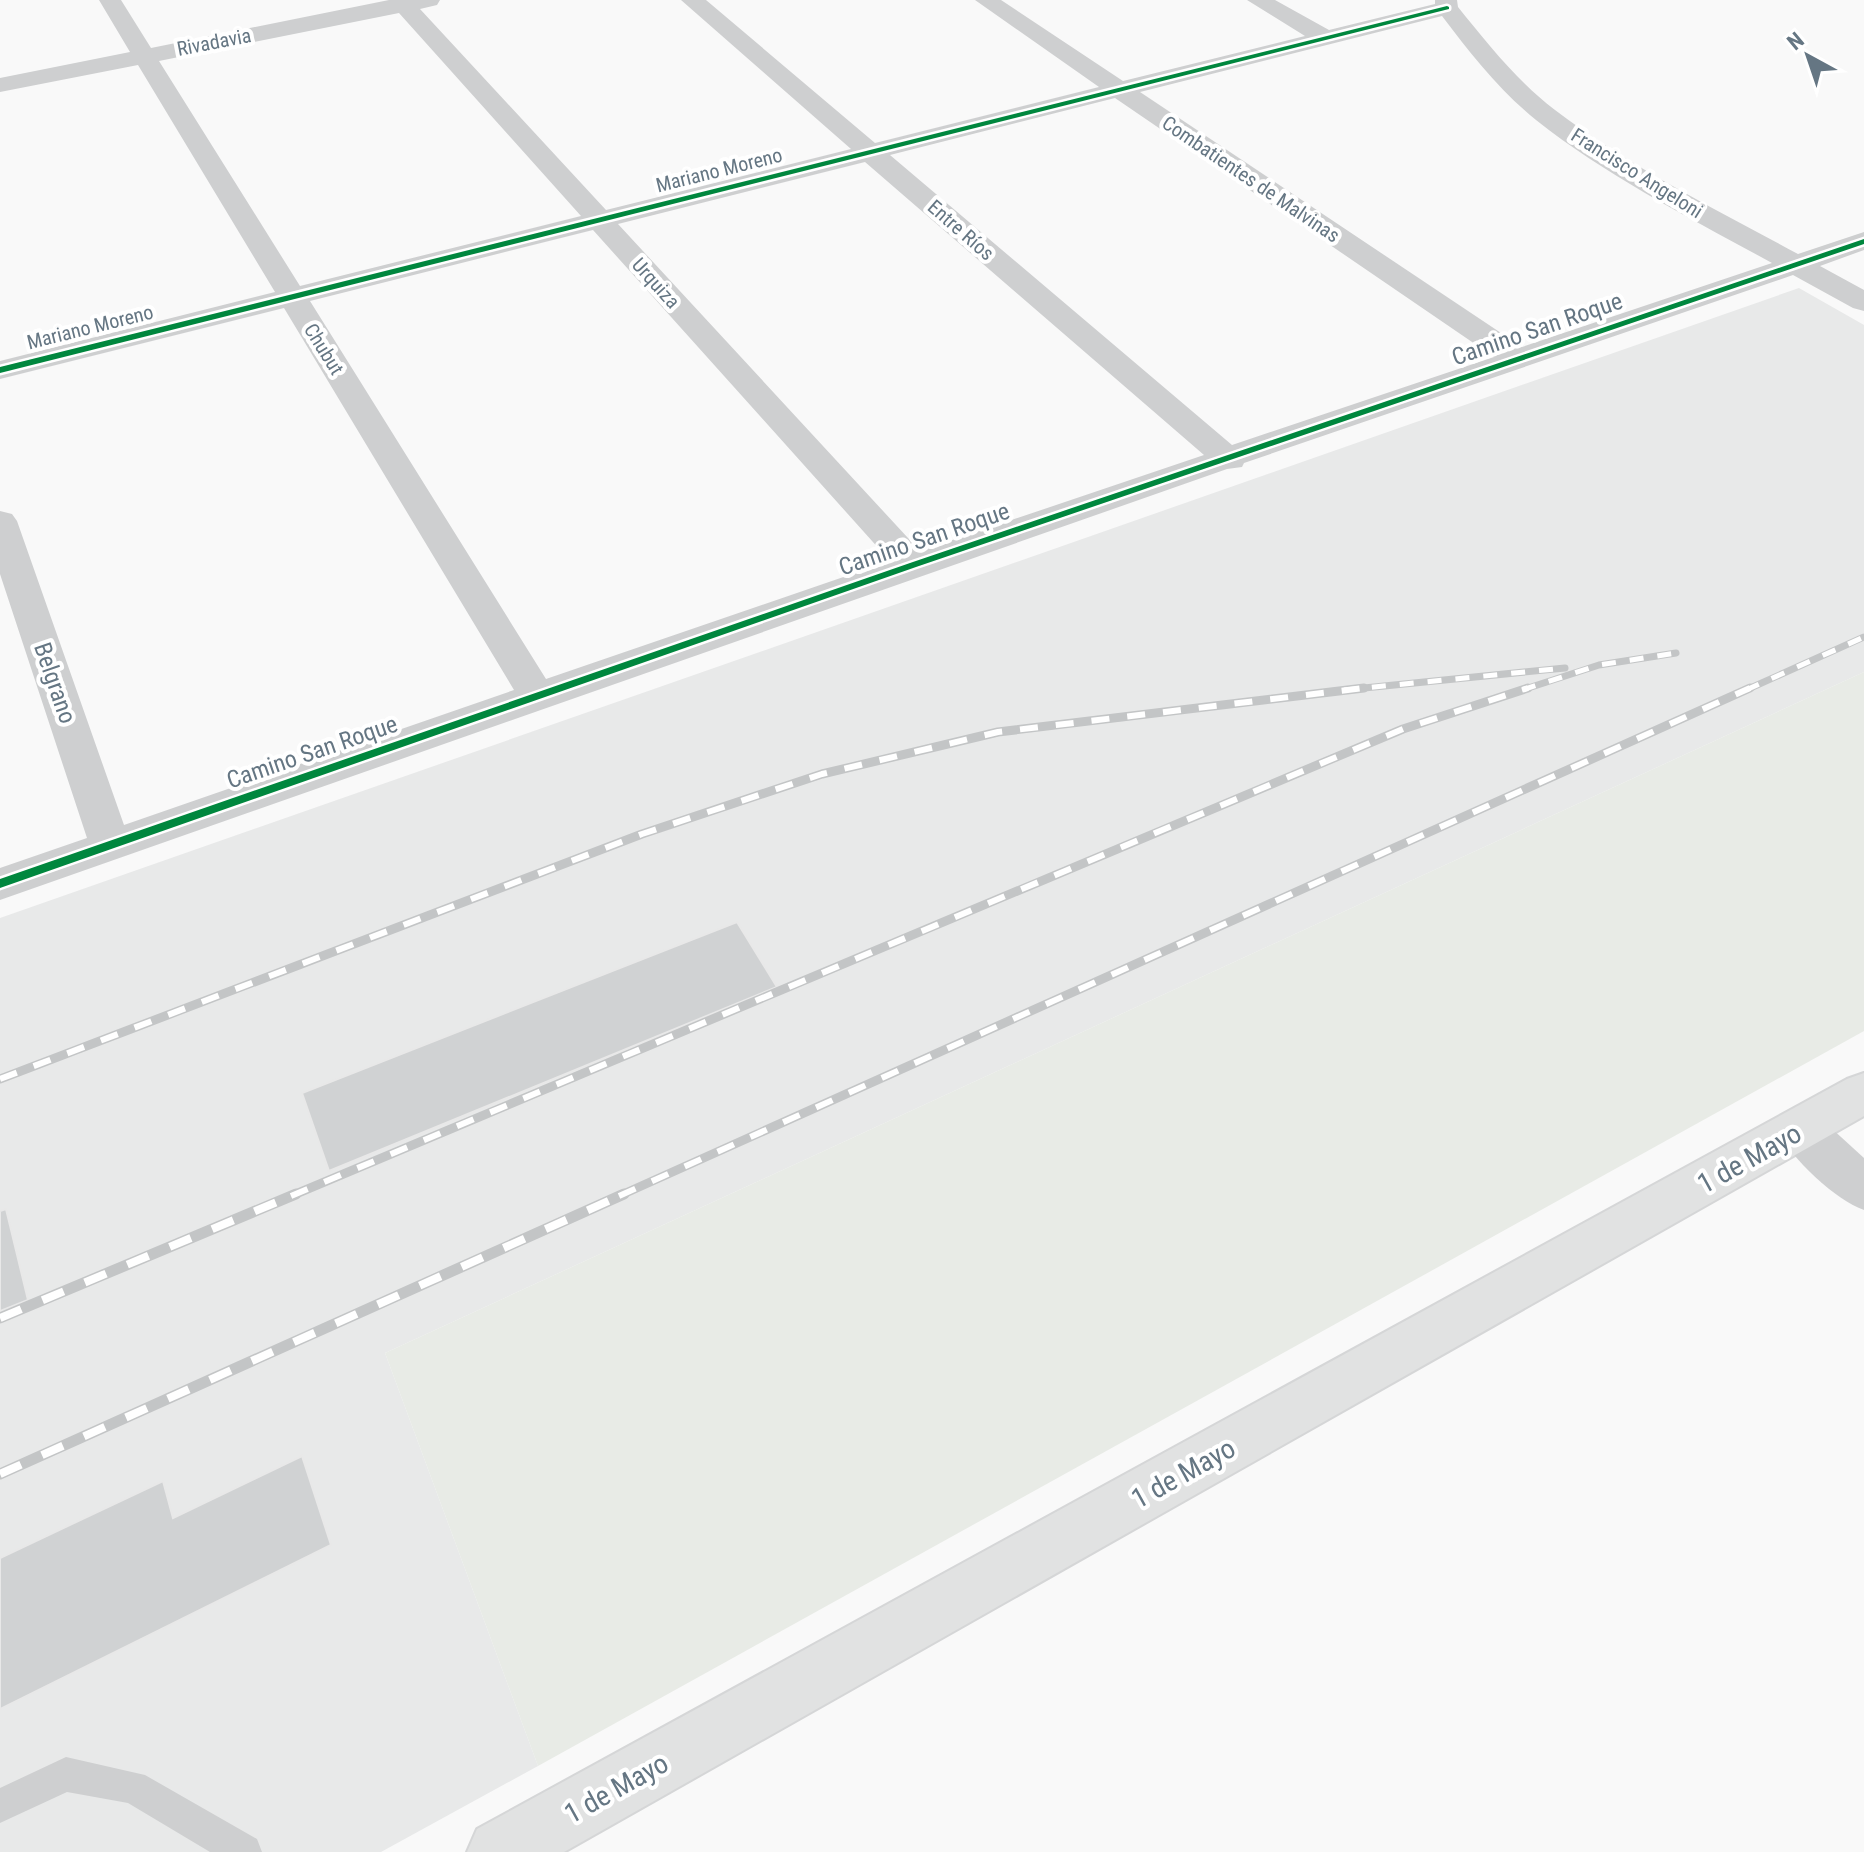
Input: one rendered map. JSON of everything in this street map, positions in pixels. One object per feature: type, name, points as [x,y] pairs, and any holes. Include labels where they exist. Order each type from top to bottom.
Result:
[{"type":"main road","name":"1 de Mayo","points":[[500,1852],[1864,1093]]},
{"type":"street","name":"Chubut","points":[[110,0],[538,698]]},
{"type":"street","name":"Entre Ríos","points":[[692,0],[1230,460]]},
{"type":"street","name":"Combatientes de Malvinas","points":[[986,0],[1517,358]]},
{"type":"street","points":[[1258,0],[1327,39]]},
{"type":"street","name":"Rivadavia","points":[[0,85],[411,2]]},
{"type":"street","name":"Urquiza","points":[[411,2],[600,221],[913,565]]},
{"type":"street","name":"Mariano Moreno","points":[[0,370],[1327,39],[1447,4]]},
{"type":"street","name":"Francisco Angeloni","points":[[1447,4],[1484,55],[1544,114],[1633,175],[1864,302]]},
{"type":"street","name":"Camino San Roque","points":[[0,884],[913,565],[1230,460],[1517,358],[1864,241]]},
{"type":"street","name":"Belgrano","points":[[0,521],[110,845]]},
{"type":"street","points":[[1801,1130],[1864,1189]]},
{"type":"lane","points":[[0,1806],[66,1774],[133,1787],[244,1852]]},
{"type":"shaded area","points":[[1799,288],[1864,325],[1864,672],[385,1353],[538,1766],[381,1852],[0,1852],[0,918]]},
{"type":"shaded area","points":[[1864,672],[1864,1031],[538,1766],[385,1353]]},
{"type":"building","points":[[737,922],[777,987],[329,1171],[302,1093]]},
{"type":"building","points":[[6,1209],[28,1300],[0,1311],[0,1211]]},
{"type":"building","points":[[302,1456],[331,1545],[0,1709],[0,1558],[163,1481],[173,1518]]},
{"type":"railway","points":[[1746,690],[1864,637]]},
{"type":"railway","points":[[1522,690],[1599,665],[1676,653]]},
{"type":"railway","points":[[1364,688],[1565,668]]},
{"type":"railway","points":[[0,1079],[642,834],[822,774],[998,732],[1364,688]]},
{"type":"railway","points":[[1344,690],[1364,688]]},
{"type":"railway","points":[[291,1196],[1403,729],[1528,688]]},
{"type":"railway","points":[[619,1196],[1750,688]]},
{"type":"railway","points":[[0,1318],[296,1194]]},
{"type":"railway","points":[[0,1474],[624,1194]]},
{"type":"cycle path","points":[[0,370],[1447,8]]},
{"type":"cycle path","points":[[0,884],[913,565],[1864,241]]}]
